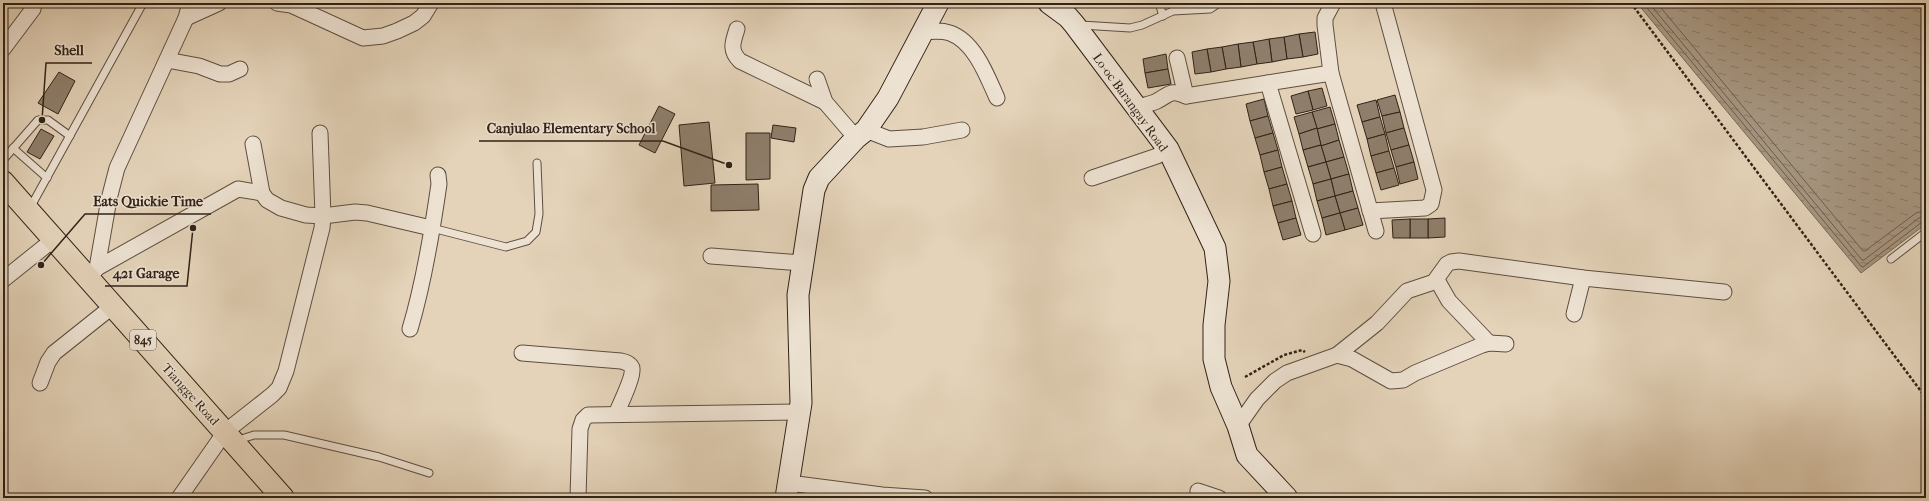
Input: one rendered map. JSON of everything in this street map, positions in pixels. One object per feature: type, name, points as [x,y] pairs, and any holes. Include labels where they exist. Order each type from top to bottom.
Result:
[{"type":"main road","name":"Tiangge Road","points":[[3,182],[54,239],[93,273],[112,306],[283,498]]},
{"type":"street","points":[[3,49],[33,9],[34,3]]},
{"type":"street","points":[[93,273],[117,168],[186,18],[190,3]]},
{"type":"street","points":[[186,18],[219,3]]},
{"type":"street","points":[[278,3],[291,5],[363,38],[383,36],[414,23],[423,16],[431,3]]},
{"type":"street","points":[[924,498],[788,490],[801,403],[798,295],[814,190],[819,178],[861,134],[888,98],[938,3]]},
{"type":"street","name":"Lo-oc Barangay Road","points":[[1049,3],[1068,17],[1074,24],[1168,149],[1215,248],[1219,281],[1214,325],[1214,359],[1221,387],[1238,426],[1247,455],[1287,498]]},
{"type":"street","points":[[1333,3],[1326,18],[1325,25],[1331,74],[1376,231]]},
{"type":"street","points":[[1370,211],[1426,208],[1431,204],[1434,190],[1383,3]]},
{"type":"street","points":[[737,29],[732,45],[735,56],[740,60],[825,102],[861,134],[889,139],[924,137],[962,130]]},
{"type":"street","points":[[923,32],[939,31],[952,34],[969,47],[984,69],[997,98]]},
{"type":"street","points":[[1177,58],[1186,96]]},
{"type":"street","points":[[167,60],[199,66],[220,74],[228,74],[240,69]]},
{"type":"street","points":[[1136,108],[1157,101],[1168,104],[1179,103],[1186,96],[1331,74]]},
{"type":"street","points":[[817,79],[825,102]]},
{"type":"street","points":[[1268,83],[1313,234]]},
{"type":"street","points":[[179,498],[229,436],[279,388],[286,371],[322,228],[323,216],[320,133]]},
{"type":"street","points":[[253,144],[262,193],[267,200],[281,208],[306,215],[323,216],[355,212],[367,213],[431,228]]},
{"type":"street","points":[[1092,178],[1157,156],[1168,149]]},
{"type":"street","points":[[410,329],[420,296],[439,184],[438,175]]},
{"type":"street","points":[[93,273],[238,189],[262,193]]},
{"type":"street","points":[[3,280],[54,239]]},
{"type":"street","points":[[711,256],[802,263]]},
{"type":"street","points":[[1238,426],[1257,399],[1275,381],[1287,373],[1337,355],[1377,323],[1407,292],[1437,280],[1443,268],[1451,262],[1459,260],[1583,278],[1724,292]]},
{"type":"street","points":[[1574,314],[1583,278]]},
{"type":"street","points":[[1437,280],[1449,301],[1489,343]]},
{"type":"street","points":[[40,383],[48,362],[54,353],[112,306]]},
{"type":"street","points":[[1337,355],[1352,359],[1391,381],[1403,380],[1415,373],[1489,343],[1506,344]]},
{"type":"street","points":[[522,353],[621,361],[629,364],[632,368],[631,375],[616,414]]},
{"type":"street","points":[[578,498],[580,429],[583,420],[588,415],[799,412]]},
{"type":"street","points":[[1198,491],[1219,498]]},
{"type":"lane","points":[[29,210],[143,3]]},
{"type":"lane","points":[[1159,3],[1163,16]]},
{"type":"lane","points":[[1173,11],[1178,3]]},
{"type":"lane","points":[[1074,24],[1130,28],[1173,11],[1210,10],[1219,3]]},
{"type":"lane","points":[[3,160],[38,120],[48,120],[70,136]]},
{"type":"lane","points":[[13,148],[47,178]]},
{"type":"lane","points":[[431,228],[506,247],[526,241],[536,232],[539,214],[537,163]]},
{"type":"lane","points":[[1891,259],[1926,232]]},
{"type":"lane","points":[[229,436],[284,436],[379,457],[429,473]]},
{"type":"path","points":[[1631,3],[1926,398]]},
{"type":"water","points":[[1637,3],[1926,3],[1926,224],[1861,273]]},
{"type":"building","points":[[1315,32],[1318,54],[1303,57],[1299,34]]},
{"type":"building","points":[[1299,34],[1303,57],[1287,59],[1284,37]]},
{"type":"building","points":[[1284,37],[1287,59],[1272,62],[1269,39]]},
{"type":"building","points":[[1269,39],[1272,62],[1257,64],[1253,42]]},
{"type":"building","points":[[1253,42],[1257,64],[1241,67],[1238,44]]},
{"type":"building","points":[[1238,44],[1241,67],[1226,69],[1222,47]]},
{"type":"building","points":[[1222,47],[1226,69],[1211,72],[1207,49]]},
{"type":"building","points":[[1207,49],[1211,72],[1195,74],[1192,52]]},
{"type":"building","points":[[1166,54],[1168,69],[1145,73],[1143,59]]},
{"type":"building","points":[[1168,69],[1171,84],[1148,88],[1145,73]]},
{"type":"building","points":[[59,72],[75,81],[58,114],[38,103]]},
{"type":"building","points":[[1322,88],[1327,106],[1313,110],[1308,91]]},
{"type":"building","points":[[1308,91],[1313,110],[1296,114],[1291,96]]},
{"type":"building","points":[[1395,95],[1400,112],[1382,116],[1377,100]]},
{"type":"building","points":[[1264,99],[1268,116],[1250,121],[1246,104]]},
{"type":"building","points":[[1376,100],[1380,117],[1362,122],[1357,105]]},
{"type":"building","points":[[659,106],[675,114],[655,153],[639,145]]},
{"type":"building","points":[[1330,107],[1335,124],[1317,129],[1312,112]]},
{"type":"building","points":[[1312,112],[1317,128],[1299,134],[1294,117]]},
{"type":"building","points":[[1400,112],[1404,128],[1386,133],[1382,116]]},
{"type":"building","points":[[1268,116],[1273,133],[1255,138],[1250,121]]},
{"type":"building","points":[[1380,117],[1385,134],[1367,139],[1362,122]]},
{"type":"building","points":[[709,122],[715,183],[684,186],[679,125]]},
{"type":"building","points":[[1335,124],[1339,140],[1321,146],[1317,129]]},
{"type":"building","points":[[773,125],[796,128],[794,142],[771,138]]},
{"type":"building","points":[[1317,128],[1321,145],[1303,150],[1299,134]]},
{"type":"building","points":[[1404,128],[1409,145],[1391,150],[1386,133]]},
{"type":"building","points":[[41,129],[54,136],[40,159],[27,152]]},
{"type":"building","points":[[746,133],[770,133],[770,179],[746,180]]},
{"type":"building","points":[[1273,133],[1278,150],[1260,155],[1255,138]]},
{"type":"building","points":[[1385,134],[1389,151],[1371,156],[1367,139]]},
{"type":"building","points":[[1339,140],[1344,157],[1326,162],[1321,146]]},
{"type":"building","points":[[1321,145],[1326,162],[1308,167],[1303,150]]},
{"type":"building","points":[[1409,145],[1414,162],[1396,167],[1391,150]]},
{"type":"building","points":[[1278,150],[1282,167],[1264,172],[1260,155]]},
{"type":"building","points":[[1389,151],[1394,168],[1376,173],[1371,156]]},
{"type":"building","points":[[1344,157],[1349,174],[1331,179],[1326,162]]},
{"type":"building","points":[[1326,162],[1331,179],[1313,184],[1308,167]]},
{"type":"building","points":[[1414,162],[1418,179],[1400,184],[1396,167]]},
{"type":"building","points":[[1282,167],[1287,184],[1269,189],[1264,172]]},
{"type":"building","points":[[1394,168],[1399,185],[1381,190],[1376,173]]},
{"type":"building","points":[[1349,174],[1353,191],[1335,196],[1331,179]]},
{"type":"building","points":[[1331,179],[1335,196],[1317,201],[1313,184]]},
{"type":"building","points":[[758,184],[759,210],[711,211],[711,185]]},
{"type":"building","points":[[1287,184],[1292,201],[1273,206],[1269,189]]},
{"type":"building","points":[[1353,191],[1358,208],[1340,213],[1335,196]]},
{"type":"building","points":[[1335,196],[1340,213],[1322,218],[1317,201]]},
{"type":"building","points":[[1292,201],[1296,218],[1278,223],[1273,206]]},
{"type":"building","points":[[1358,208],[1363,225],[1345,230],[1340,213]]},
{"type":"building","points":[[1340,213],[1345,230],[1326,235],[1322,218]]},
{"type":"building","points":[[1296,218],[1301,235],[1283,240],[1278,223]]},
{"type":"building","points":[[1445,218],[1445,237],[1428,238],[1428,219]]},
{"type":"building","points":[[1410,219],[1428,219],[1428,238],[1410,238]]},
{"type":"building","points":[[1410,219],[1410,238],[1393,238],[1392,220]]},
{"type":"place","name":"Shell","points":[[42,120]]},
{"type":"place","name":"Canjulao Elementary School","points":[[729,165]]},
{"type":"place","name":"421 Garage","points":[[193,228]]},
{"type":"place","name":"Eats Quickie Time","points":[[41,265]]}]
